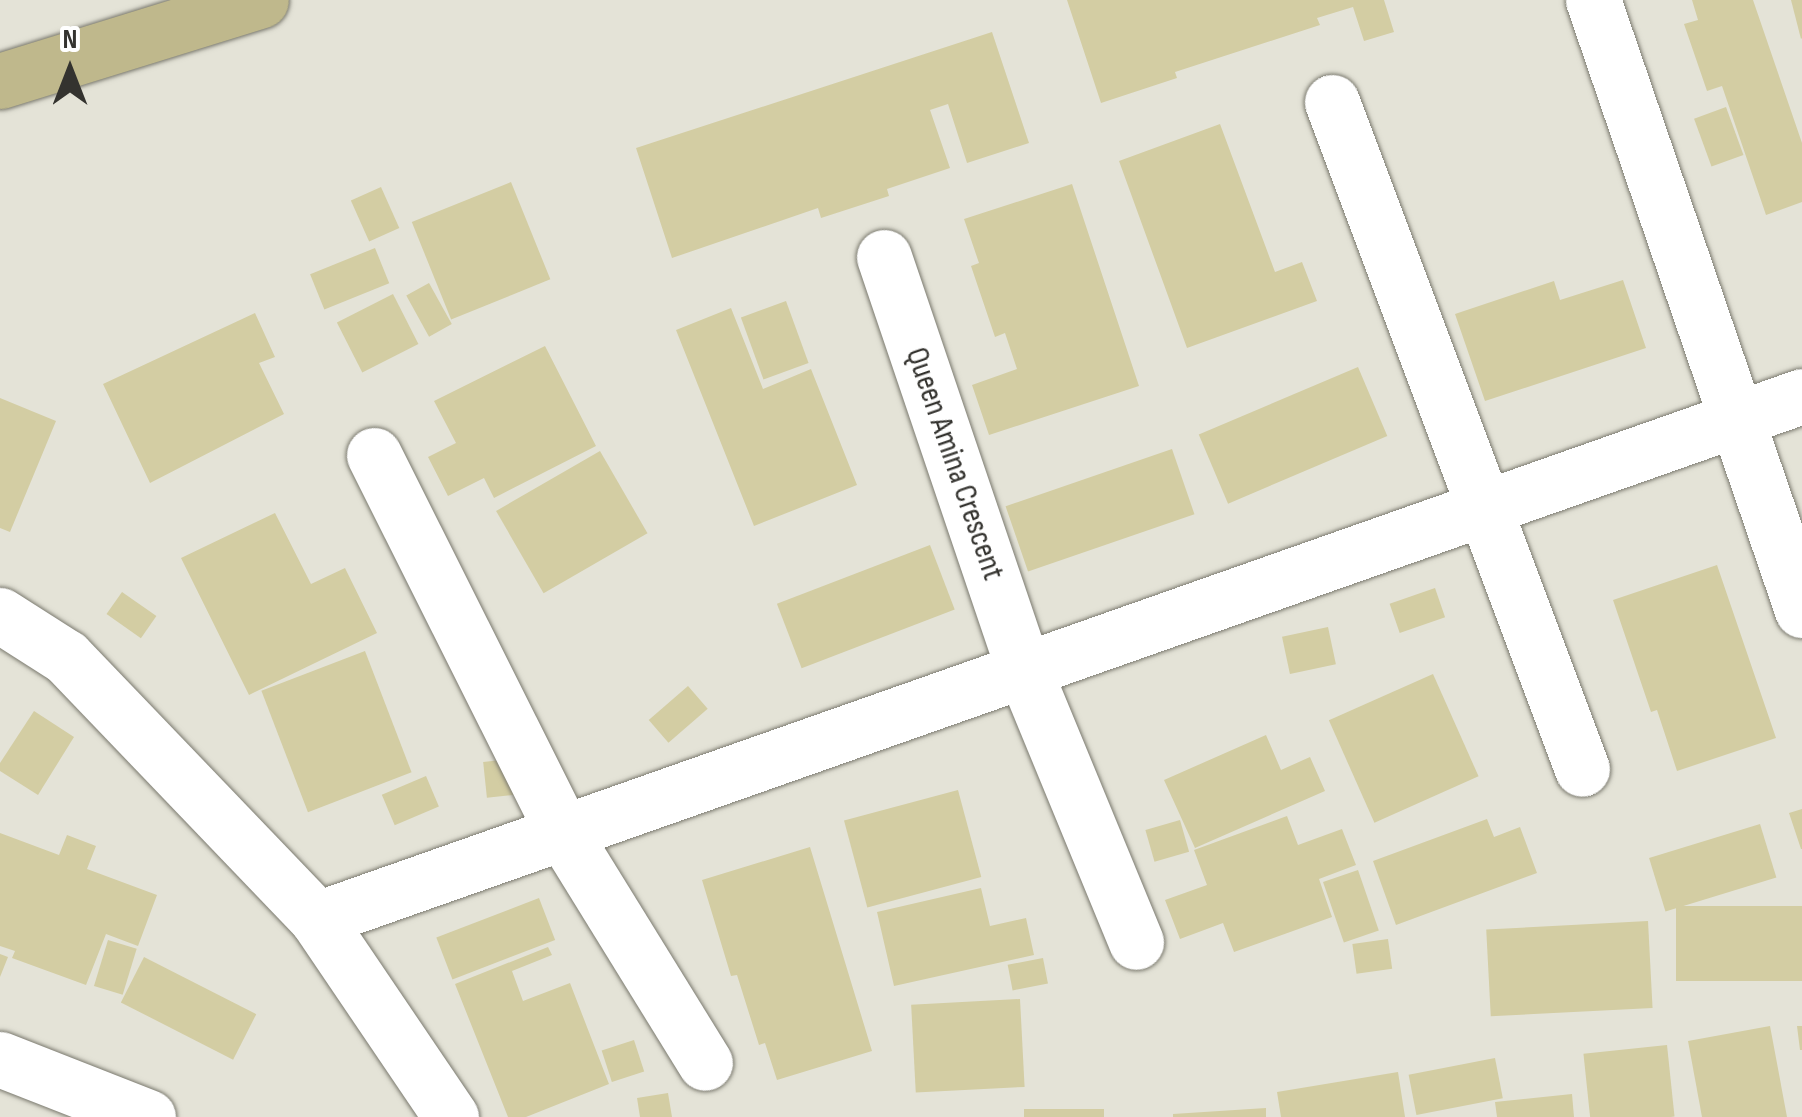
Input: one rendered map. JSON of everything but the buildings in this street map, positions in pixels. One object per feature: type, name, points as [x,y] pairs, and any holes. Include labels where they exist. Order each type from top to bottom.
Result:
[{"type":"main road","points":[[0,80],[261,0]]},
{"type":"street","points":[[1593,0],[1802,610]]},
{"type":"street","points":[[1332,102],[1582,769]]},
{"type":"street","name":"Queen Amina Crescent","points":[[884,258],[1024,670],[1136,942]]},
{"type":"street","points":[[317,919],[1802,396]]},
{"type":"street","points":[[374,455],[563,833],[706,1063]]},
{"type":"street","points":[[0,615],[66,657],[317,919],[452,1117]]},
{"type":"street","points":[[0,1059],[148,1117]]}]
